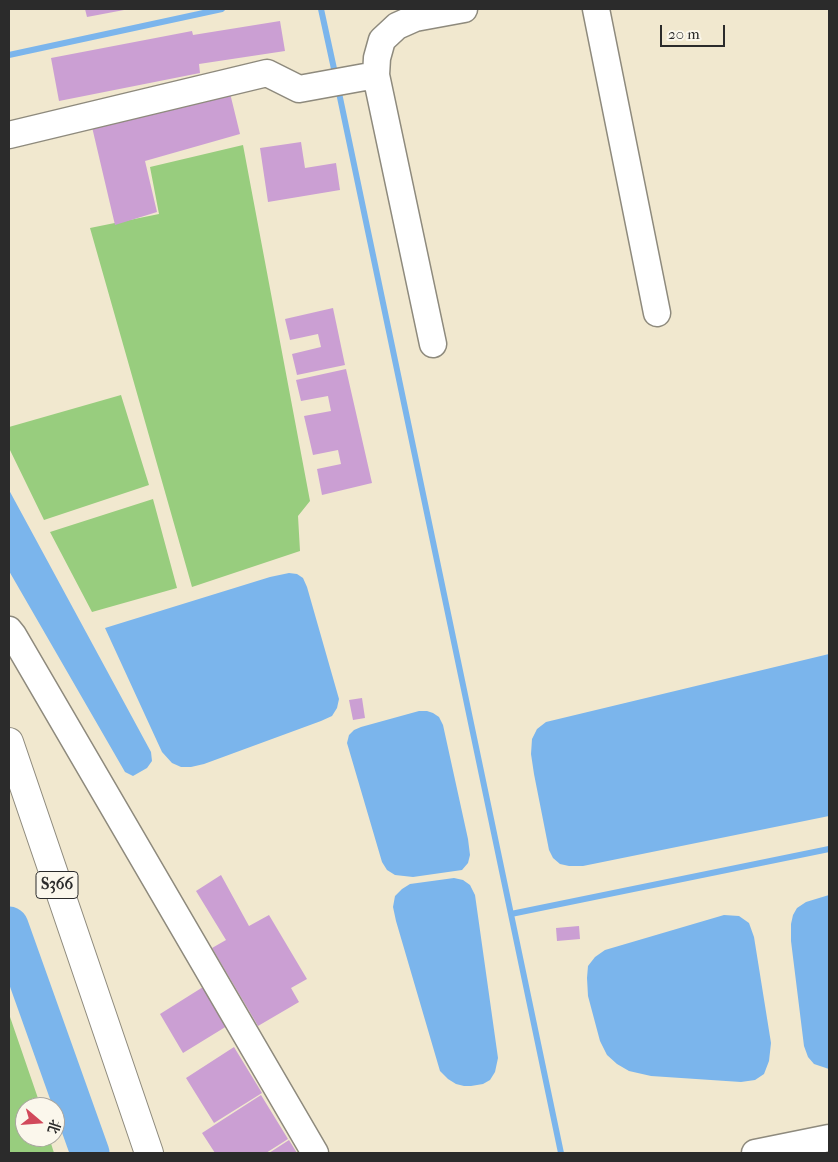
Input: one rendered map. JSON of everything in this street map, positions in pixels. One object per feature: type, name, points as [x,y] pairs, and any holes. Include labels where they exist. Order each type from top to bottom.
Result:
[{"type":"main road","name":"S366","points":[[9,742],[149,1153]]},
{"type":"street","points":[[433,344],[368,76],[377,58],[382,40],[396,26],[415,18],[464,9]]},
{"type":"street","points":[[596,9],[657,313]]},
{"type":"street","points":[[9,135],[267,73],[309,87],[368,76]]},
{"type":"street","points":[[9,630],[315,1153]]},
{"type":"street","points":[[755,1153],[829,1138]]},
{"type":"green space","points":[[243,145],[310,501],[298,516],[300,551],[192,587],[90,228],[159,214],[150,167]]},
{"type":"green space","points":[[121,395],[149,485],[44,520],[9,448],[9,427]]},
{"type":"green space","points":[[153,499],[177,588],[92,612],[50,532]]},
{"type":"green space","points":[[9,1014],[38,1097],[15,1097],[15,1147],[52,1147],[54,1153],[9,1153]]},
{"type":"water","points":[[9,490],[151,752],[152,761],[147,768],[133,776],[125,772],[9,571]]},
{"type":"water","points":[[289,573],[297,574],[303,578],[307,587],[339,699],[337,708],[332,716],[321,721],[204,764],[181,767],[172,763],[162,752],[105,628],[270,577]]},
{"type":"water","points":[[829,654],[829,816],[583,866],[560,864],[553,858],[549,850],[531,754],[532,739],[537,729],[546,722]]},
{"type":"water","points":[[419,711],[433,713],[439,717],[443,725],[470,855],[468,863],[462,870],[413,877],[395,875],[387,870],[382,862],[347,743],[349,735],[354,730]]},
{"type":"water","points":[[454,878],[463,880],[470,885],[475,895],[498,1058],[495,1072],[490,1080],[483,1084],[471,1086],[456,1084],[440,1071],[393,907],[395,896],[410,884]]},
{"type":"water","points":[[829,895],[829,1069],[814,1064],[808,1057],[804,1046],[791,941],[791,924],[797,908],[806,902]]},
{"type":"water","points":[[724,915],[739,916],[749,923],[754,937],[771,1043],[769,1061],[764,1074],[755,1080],[741,1082],[651,1076],[629,1071],[617,1064],[607,1055],[600,1041],[588,996],[588,966],[595,957],[605,950]]},
{"type":"building","points":[[85,9],[124,9],[124,10],[87,17]]},
{"type":"building","points":[[280,21],[285,51],[199,64],[200,73],[59,101],[51,58],[192,31],[193,35]]},
{"type":"building","points":[[229,89],[240,134],[145,161],[157,212],[115,225],[92,127]]},
{"type":"building","points":[[301,142],[305,168],[336,163],[340,190],[268,202],[260,148]]},
{"type":"building","points":[[333,308],[345,365],[297,375],[292,354],[321,347],[318,334],[290,340],[285,319]]},
{"type":"building","points":[[346,369],[372,483],[322,495],[317,469],[341,464],[338,450],[313,455],[304,416],[331,411],[328,396],[301,401],[296,380]]},
{"type":"building","points":[[362,698],[365,718],[353,720],[349,700]]},
{"type":"building","points":[[221,875],[249,926],[269,915],[307,979],[291,988],[299,1002],[258,1026],[212,948],[226,940],[196,891]]},
{"type":"building","points":[[579,926],[580,939],[557,941],[556,928]]},
{"type":"building","points":[[203,987],[227,1026],[183,1053],[160,1014]]},
{"type":"building","points":[[234,1047],[262,1093],[214,1123],[186,1078]]},
{"type":"building","points":[[261,1095],[288,1139],[266,1153],[215,1153],[202,1133]]},
{"type":"building","points":[[289,1140],[297,1153],[269,1153]]},
{"type":"waterway","points":[[9,55],[222,9]]},
{"type":"waterway","points":[[321,9],[336,78]]},
{"type":"waterway","points":[[338,88],[561,1153]]},
{"type":"waterway","points":[[511,914],[829,849]]},
{"type":"waterway","points":[[9,926],[90,1153]]}]
